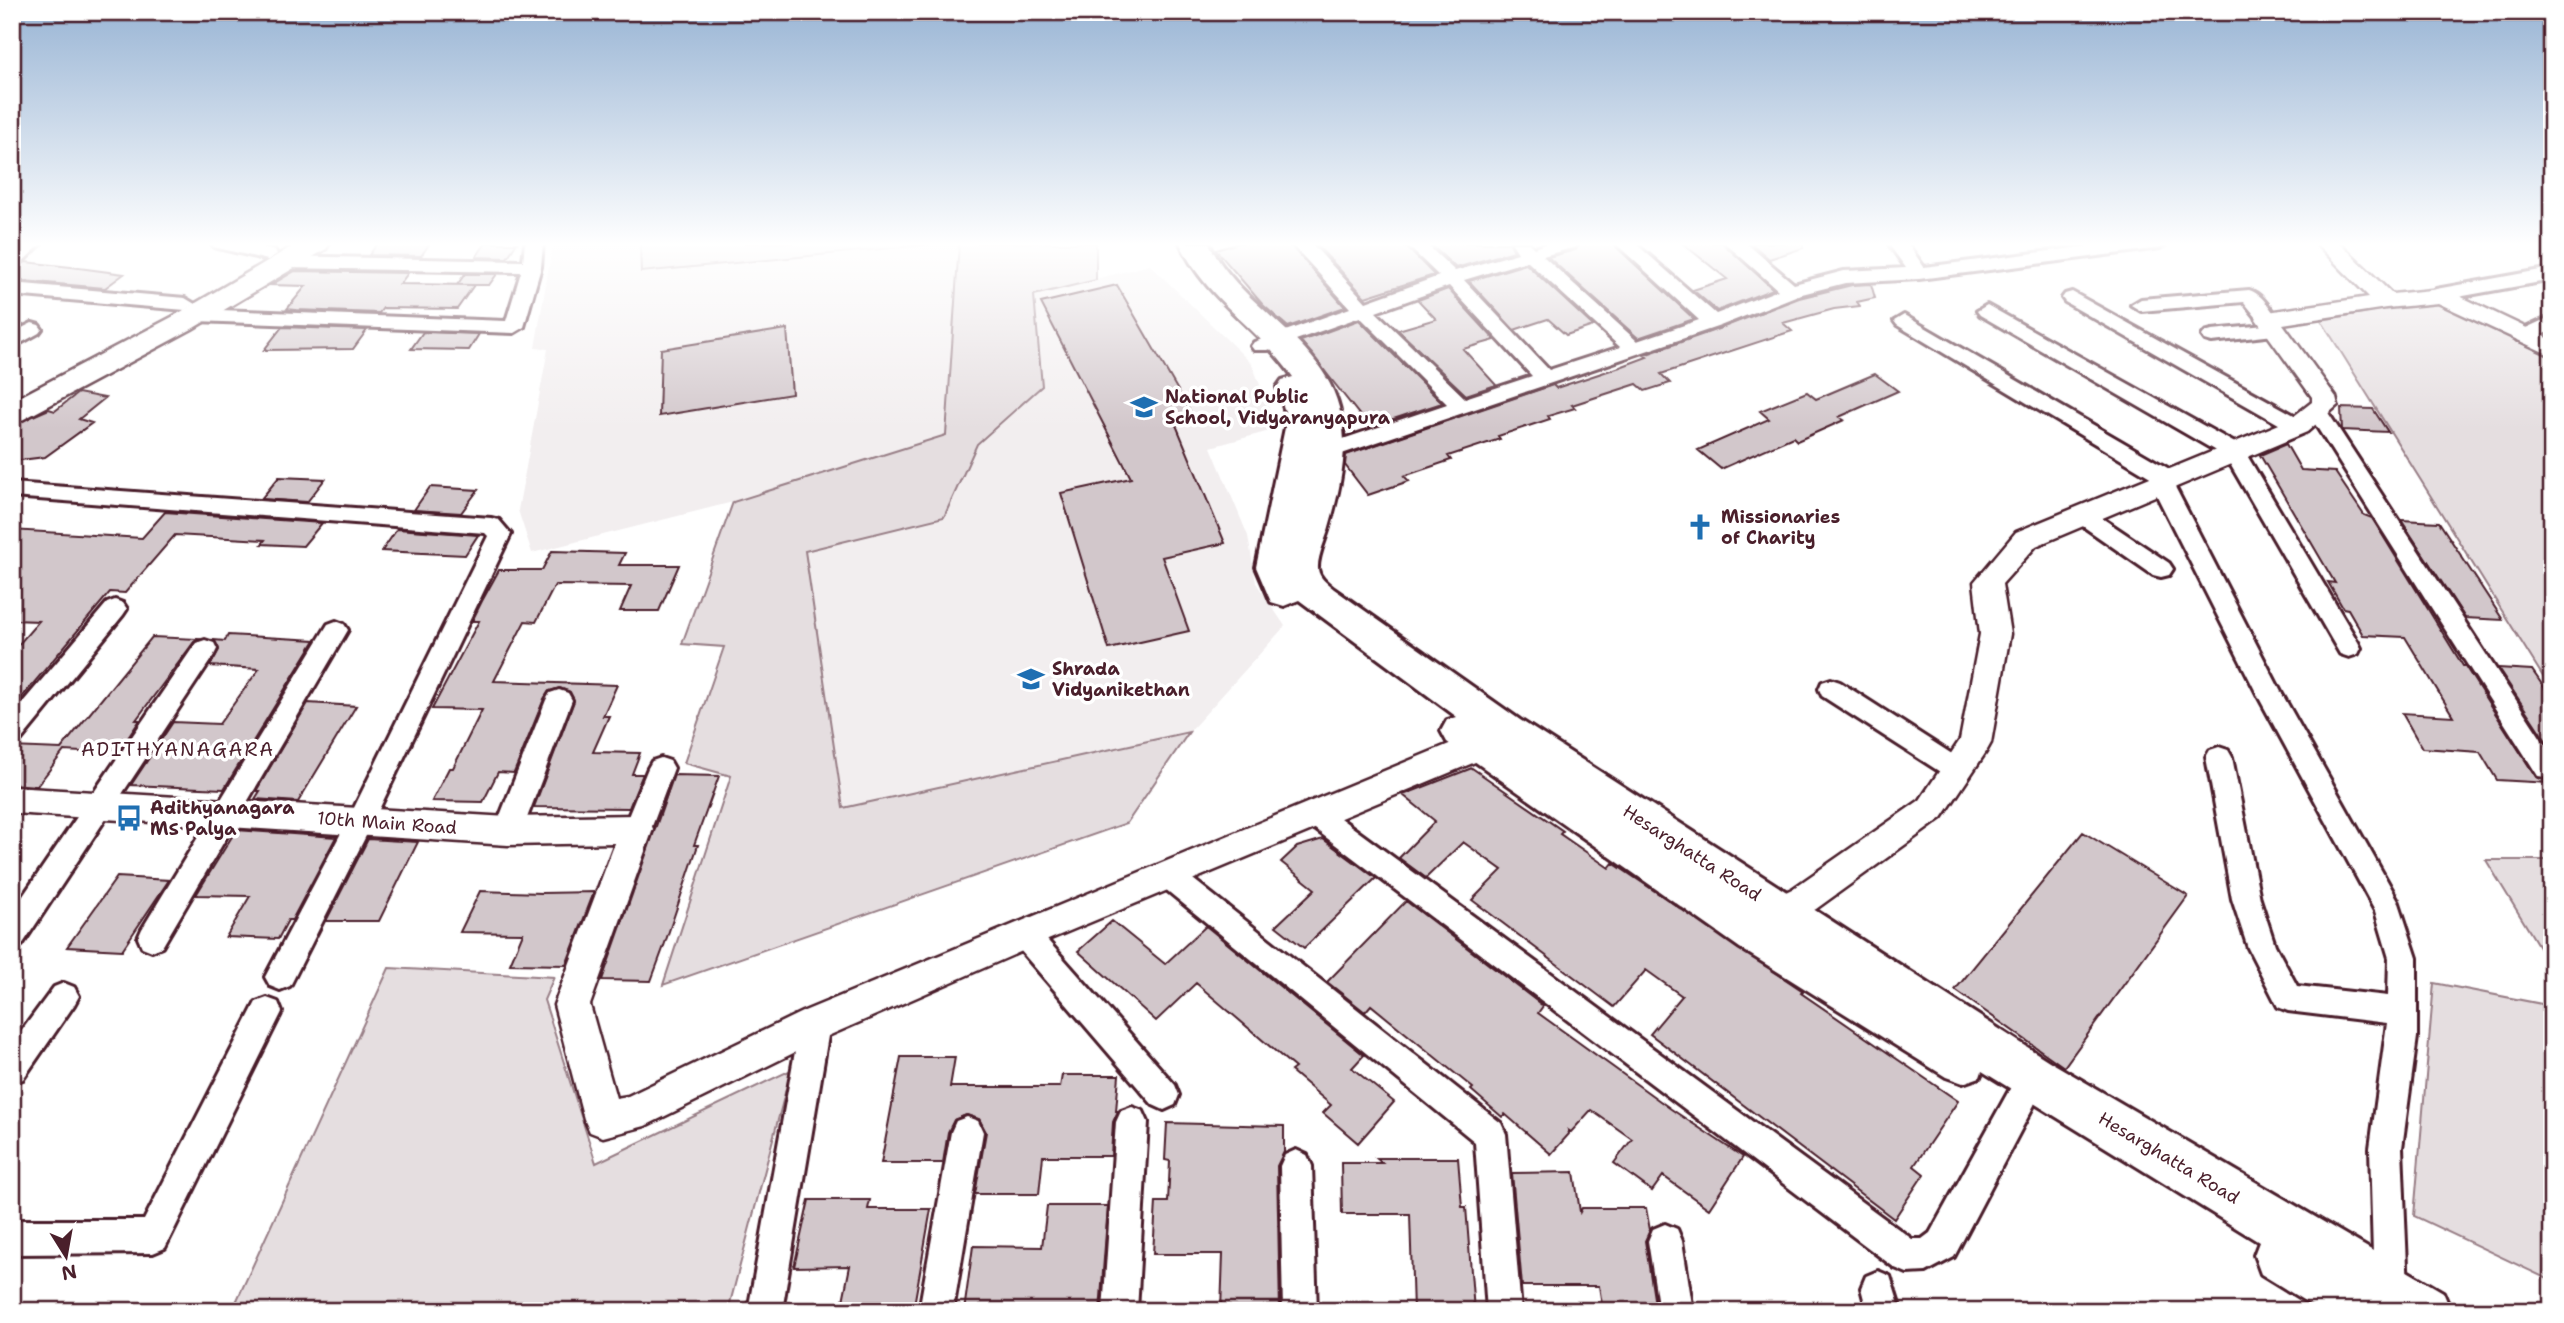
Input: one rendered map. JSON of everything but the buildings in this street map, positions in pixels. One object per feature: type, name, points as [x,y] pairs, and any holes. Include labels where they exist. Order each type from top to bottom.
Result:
[{"type":"main road","points":[[12,412],[101,368],[198,305]]},
{"type":"main road","name":"Hesarghatta Road","points":[[1225,305],[1305,370],[1320,397],[1326,425],[1327,452],[1300,568],[1306,585],[1494,739]]},
{"type":"main road","name":"Hesarghatta Road","points":[[1238,305],[1271,344],[1298,397],[1303,418],[1274,567],[1282,591],[1308,620],[1494,739],[2022,1097],[2395,1304]]},
{"type":"main road","points":[[12,395],[191,309]]},
{"type":"main road","name":"Hesarghatta Road","points":[[1768,923],[2032,1077],[2395,1304]]},
{"type":"street","points":[[153,305],[514,327],[521,305]]},
{"type":"street","points":[[1358,305],[1462,407]]},
{"type":"street","points":[[1271,344],[1378,305]]},
{"type":"street","points":[[1477,305],[1544,377]]},
{"type":"street","points":[[1585,305],[1633,348]]},
{"type":"street","points":[[1694,305],[1713,322]]},
{"type":"street","points":[[1327,452],[1713,322],[1756,305]]},
{"type":"street","points":[[2084,305],[2308,420],[2547,769]]},
{"type":"street","points":[[1768,923],[1931,809],[1957,771],[1975,743],[1996,634],[1988,582],[2026,539],[2308,420],[2325,405],[2324,397],[2256,305]]},
{"type":"street","points":[[2212,336],[2367,305]]},
{"type":"street","points":[[2457,305],[2552,349]]},
{"type":"street","points":[[1987,311],[2234,452],[2349,648]]},
{"type":"street","points":[[1904,321],[2165,481],[2270,696],[2388,909],[2403,958],[2402,1037],[2386,1148],[2395,1304]]},
{"type":"street","points":[[2524,336],[2552,322]]},
{"type":"street","points":[[12,342],[32,329]]},
{"type":"street","points":[[12,490],[491,526],[500,534],[360,822],[280,977]]},
{"type":"street","points":[[2082,515],[2161,569]]},
{"type":"street","points":[[12,733],[115,609]]},
{"type":"street","points":[[152,938],[336,631]]},
{"type":"street","points":[[12,936],[205,649]]},
{"type":"street","points":[[1831,689],[1957,771]]},
{"type":"street","points":[[508,831],[559,700]]},
{"type":"street","points":[[662,768],[572,1005],[603,1119],[632,1113],[816,1024],[1024,934],[1494,739]]},
{"type":"street","points":[[2219,757],[2246,898],[2262,948],[2288,998],[2403,1012]]},
{"type":"street","name":"10th Main Road","points":[[12,800],[508,831],[637,830]]},
{"type":"street","points":[[1316,815],[1907,1256],[1926,1255],[1941,1245],[2022,1097]]},
{"type":"street","points":[[1169,876],[1490,1134],[1504,1311]]},
{"type":"street","points":[[1024,934],[1164,1095]]},
{"type":"street","points":[[12,1069],[64,996]]},
{"type":"street","points":[[12,1237],[153,1236],[267,1012]]},
{"type":"street","points":[[765,1311],[816,1024]]},
{"type":"street","points":[[1120,1311],[1132,1122]]},
{"type":"street","points":[[936,1311],[967,1132]]},
{"type":"street","points":[[1296,1166],[1300,1311]]},
{"type":"street","points":[[1665,1241],[1676,1311]]},
{"type":"shaded area","points":[[542,305],[955,305],[946,435],[733,502],[532,553],[518,510],[548,349],[535,348]]},
{"type":"shaded area","points":[[955,305],[1035,305],[1042,386],[977,444],[944,517],[805,551],[843,808],[1189,732],[1127,823],[663,985],[731,776],[684,763],[724,647],[682,644],[733,502],[946,435]]},
{"type":"shaded area","name":"Shrada Vidyanikethan","points":[[1035,305],[1191,305],[1252,364],[1277,429],[1211,447],[1248,536],[1256,583],[1285,626],[1189,732],[843,809],[805,551],[944,517],[977,444],[1042,386]]},
{"type":"shaded area","points":[[2411,305],[2449,305],[2552,355],[2552,691],[2321,320]]},
{"type":"shaded area","points":[[2486,860],[2552,860],[2552,968]]},
{"type":"shaded area","points":[[389,968],[554,977],[544,1000],[596,1163],[791,1070],[728,1311],[232,1311]]},
{"type":"shaded area","points":[[2434,983],[2552,1006],[2552,1281],[2414,1216]]},
{"type":"place","name":"National Public School, Vidyaranyapura","points":[[1144,407]]},
{"type":"place","name":"Missionaries of Charity","points":[[1700,527]]},
{"type":"place","name":"Shrada Vidyanikethan","points":[[1031,679]]},
{"type":"place","name":"Adithyanagara MS Palya","points":[[129,818]]},
{"type":"district","name":"ADITHYANAGARA","points":[[178,749]]}]
